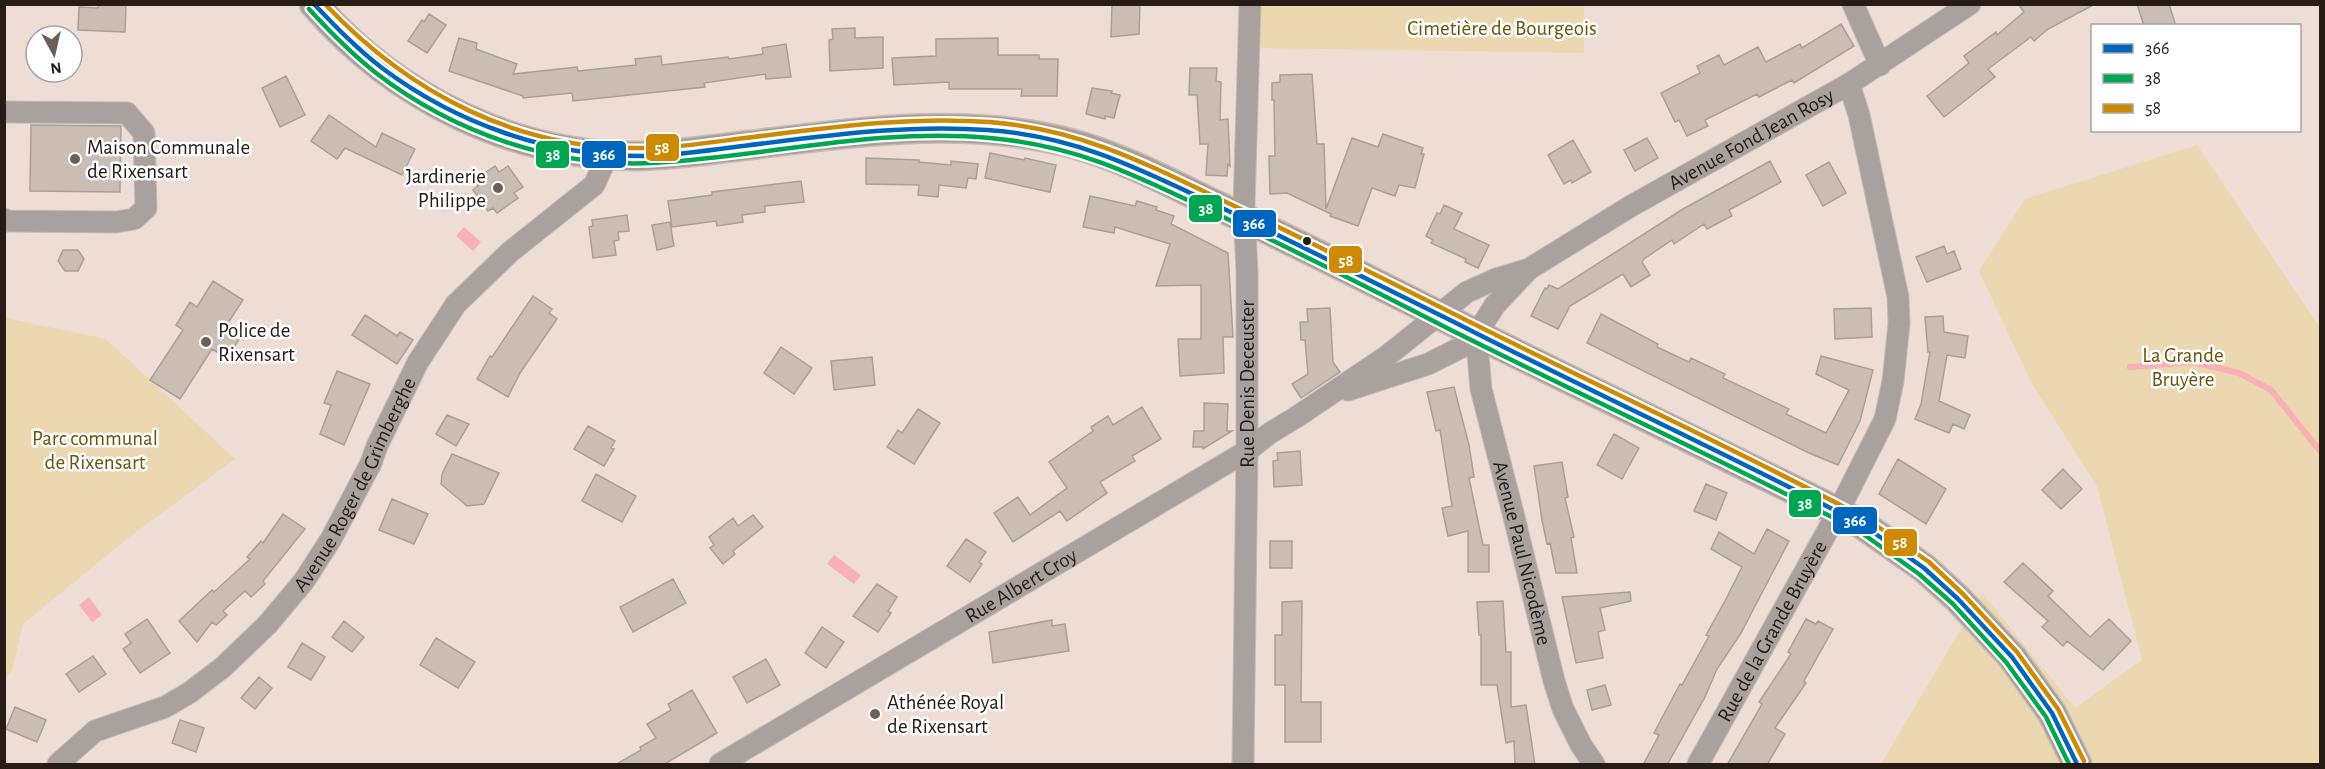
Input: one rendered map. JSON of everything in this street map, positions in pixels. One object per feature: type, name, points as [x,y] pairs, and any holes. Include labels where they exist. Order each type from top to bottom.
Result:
[{"type":"main road","points":[[314,4],[361,53],[411,90],[476,124],[541,146],[608,155],[643,156],[898,129],[964,128],[1008,132],[1070,143],[1127,163],[1245,218],[1863,525],[1924,568],[1958,599],[2012,657],[2052,713],[2077,765]]},
{"type":"street","name":"Rue Denis Deceuster","points":[[1243,765],[1247,451],[1245,218],[1250,4]]},
{"type":"street","points":[[1853,4],[1880,65]]},
{"type":"street","name":"Avenue Fond Jean Rosy","points":[[1438,315],[1467,292],[1496,279],[1529,269],[1631,206],[1849,84],[1970,4]]},
{"type":"street","name":"Rue de la Grande Bruyère","points":[[1698,765],[1838,512],[1885,419],[1893,381],[1899,324],[1898,297],[1859,115],[1849,84]]},
{"type":"street","points":[[4,112],[127,113],[144,133],[146,208],[134,219],[116,222],[7,221],[4,219]]},
{"type":"street","name":"Avenue Roger de Grimberghe","points":[[58,765],[95,731],[165,707],[189,693],[222,668],[267,626],[304,581],[331,539],[371,463],[418,362],[456,304],[510,252],[594,185],[608,155]]},
{"type":"street","name":"Avenue Fond Jean Rosy","points":[[1477,333],[1495,305],[1529,269]]},
{"type":"street","name":"Rue Albert Croy","points":[[720,765],[1247,451],[1270,433],[1387,356],[1438,315]]},
{"type":"street","name":"Rue Albert Croy","points":[[1317,403],[1357,387],[1428,364],[1466,345],[1477,333]]},
{"type":"street","name":"Avenue Paul Nicodème","points":[[1477,333],[1481,388],[1514,513],[1554,681],[1563,709],[1594,765]]},
{"type":"green space","name":"Cimetière de Bourgeois","points":[[1260,5],[1584,5],[1584,53],[1259,48]]},
{"type":"green space","name":"La Grande Bruyère","points":[[2197,145],[2320,328],[2320,764],[1881,764],[1982,593],[2075,708],[2142,660],[2097,486],[2032,384],[1979,271],[2025,199]]},
{"type":"green space","name":"Parc communal de Rixensart","points":[[5,318],[106,339],[235,459],[128,538],[23,624],[12,671],[5,677]]},
{"type":"shaded area","points":[[464,227],[481,242],[473,251],[456,236]]},
{"type":"shaded area","points":[[834,555],[861,575],[854,584],[827,564]]},
{"type":"shaded area","points":[[89,597],[102,615],[92,622],[79,605]]},
{"type":"building","points":[[98,4],[126,4],[125,32],[84,30],[84,24],[78,24],[79,7],[98,8]]},
{"type":"building","points":[[1112,4],[1140,5],[1139,34],[1111,37]]},
{"type":"building","points":[[2018,4],[2095,4],[2048,29],[2034,41],[2031,37],[1988,69],[1995,77],[1944,117],[1927,96],[1969,63],[1964,56],[1996,32],[1997,35],[2024,12]]},
{"type":"building","points":[[2137,4],[2169,4],[2175,24],[2143,24]]},
{"type":"building","points":[[429,14],[446,25],[427,53],[408,41],[422,20],[424,22]]},
{"type":"building","points":[[1841,24],[1854,46],[1794,83],[1792,80],[1759,97],[1757,94],[1705,120],[1708,126],[1687,136],[1679,120],[1675,122],[1661,93],[1700,73],[1697,66],[1719,55],[1724,65],[1758,47],[1766,62],[1800,44],[1802,48]]},
{"type":"building","points":[[855,28],[855,38],[883,37],[883,68],[830,71],[829,40],[833,39],[832,29]]},
{"type":"building","points":[[459,38],[477,43],[476,49],[517,64],[513,74],[577,67],[578,71],[636,65],[635,59],[661,56],[662,65],[728,57],[729,59],[763,54],[762,48],[786,44],[791,77],[766,79],[765,74],[704,83],[705,87],[573,101],[572,93],[523,98],[523,96],[449,71]]},
{"type":"building","points":[[998,38],[998,55],[1039,55],[1039,59],[1058,59],[1057,96],[1021,96],[1022,89],[949,89],[949,82],[894,85],[892,58],[936,56],[936,39]]},
{"type":"building","points":[[1190,68],[1217,68],[1216,81],[1221,82],[1220,120],[1228,119],[1230,166],[1228,164],[1227,176],[1206,175],[1208,144],[1200,144],[1197,95],[1189,95]]},
{"type":"building","points":[[1312,74],[1317,144],[1324,144],[1326,209],[1352,138],[1378,147],[1383,134],[1423,148],[1421,154],[1424,154],[1415,188],[1399,185],[1395,196],[1372,188],[1358,226],[1330,216],[1331,214],[1287,193],[1270,194],[1269,156],[1275,156],[1272,83],[1280,82],[1280,75]]},
{"type":"building","points":[[286,76],[305,115],[280,127],[262,88]]},
{"type":"building","points":[[1092,88],[1112,91],[1111,93],[1120,95],[1114,118],[1105,116],[1105,119],[1086,114]]},
{"type":"building","points":[[329,115],[376,147],[382,133],[415,149],[402,175],[345,148],[337,159],[311,141]]},
{"type":"building","name":"Maison Communale de Rixensart","points":[[31,125],[121,126],[120,192],[30,191]]},
{"type":"building","points":[[1647,138],[1658,158],[1635,171],[1624,150]]},
{"type":"building","points":[[1573,140],[1591,172],[1572,183],[1571,180],[1564,184],[1548,155]]},
{"type":"building","points":[[990,153],[1056,165],[1050,192],[985,178]]},
{"type":"building","points":[[866,158],[919,160],[919,162],[951,165],[951,161],[978,164],[976,179],[968,178],[966,188],[939,185],[938,197],[918,195],[919,185],[866,184]]},
{"type":"building","points":[[1770,161],[1781,182],[1729,210],[1732,216],[1707,229],[1704,224],[1674,244],[1672,240],[1644,259],[1642,262],[1650,275],[1631,287],[1623,274],[1570,306],[1558,329],[1531,316],[1545,288],[1547,289],[1549,285],[1558,289],[1683,209]]},
{"type":"building","points":[[1829,162],[1846,193],[1823,206],[1806,175]]},
{"type":"building","name":"Jardinerie Philippe","points":[[495,166],[499,172],[508,166],[523,187],[514,193],[518,198],[497,213],[493,208],[488,211],[473,190],[478,186],[474,181]]},
{"type":"building","points":[[801,181],[804,202],[765,206],[765,212],[742,215],[743,222],[717,226],[716,221],[672,227],[668,201],[712,195],[712,192]]},
{"type":"building","points":[[1090,196],[1135,206],[1137,201],[1157,207],[1156,210],[1174,216],[1171,224],[1228,253],[1233,337],[1223,337],[1224,373],[1180,376],[1178,339],[1201,339],[1201,285],[1156,286],[1170,244],[1115,227],[1114,233],[1083,227]]},
{"type":"building","points":[[1444,205],[1462,213],[1454,229],[1489,245],[1478,268],[1465,262],[1466,259],[1431,243],[1433,240],[1426,236],[1437,213],[1440,214]]},
{"type":"building","points":[[627,215],[629,231],[618,232],[619,240],[614,241],[616,255],[593,258],[589,227],[593,226],[592,220]]},
{"type":"building","points":[[670,222],[674,246],[657,250],[652,225]]},
{"type":"building","points":[[1944,246],[1947,254],[1954,251],[1961,269],[1927,282],[1916,257]]},
{"type":"building","points":[[63,250],[78,250],[84,259],[78,271],[65,271],[58,261]]},
{"type":"building","name":"Police de Rixensart","points":[[213,281],[243,300],[226,326],[242,335],[227,358],[212,349],[180,399],[150,380],[183,330],[176,325],[190,302],[197,307]]},
{"type":"building","points":[[533,296],[552,309],[549,313],[557,319],[520,373],[508,397],[477,379],[490,356],[492,357]]},
{"type":"building","points":[[1330,308],[1333,362],[1340,372],[1301,398],[1292,384],[1308,374],[1305,340],[1301,340],[1300,322],[1308,322],[1307,309]]},
{"type":"building","points":[[1871,308],[1872,337],[1835,339],[1834,309]]},
{"type":"building","points":[[1601,314],[1658,344],[1657,347],[1689,362],[1691,358],[1725,374],[1723,378],[1789,409],[1786,414],[1826,433],[1849,390],[1816,374],[1821,356],[1873,370],[1860,421],[1838,465],[1809,453],[1587,343]]},
{"type":"building","points":[[365,315],[397,336],[400,332],[413,340],[397,364],[352,335]]},
{"type":"building","points":[[1943,316],[1944,332],[1968,336],[1965,358],[1947,355],[1939,401],[1970,415],[1964,429],[1953,424],[1949,433],[1915,419],[1921,404],[1930,352],[1928,352],[1925,317]]},
{"type":"building","points":[[781,347],[812,368],[794,394],[764,373]]},
{"type":"building","points":[[872,357],[875,385],[834,390],[831,361]]},
{"type":"building","points":[[337,371],[370,384],[344,445],[320,434],[331,405],[324,403]]},
{"type":"building","points":[[1454,387],[1469,445],[1474,477],[1469,478],[1483,545],[1489,545],[1489,572],[1468,572],[1468,531],[1448,536],[1442,508],[1452,506],[1440,430],[1436,431],[1427,392]]},
{"type":"building","points":[[1204,403],[1228,404],[1227,431],[1232,431],[1203,449],[1203,447],[1193,447],[1194,431],[1204,431]]},
{"type":"building","points":[[1142,407],[1161,439],[1132,456],[1135,461],[1100,482],[1107,493],[1067,521],[1060,511],[1013,542],[994,513],[1018,497],[1030,515],[1067,488],[1049,462],[1093,431],[1091,427],[1108,416],[1113,425]]},
{"type":"building","points":[[918,409],[940,423],[914,464],[887,447],[898,430],[902,433]]},
{"type":"building","points":[[447,415],[469,424],[456,446],[436,434]]},
{"type":"building","points":[[588,426],[615,441],[611,448],[614,449],[604,466],[574,449]]},
{"type":"building","points":[[1614,434],[1639,448],[1622,479],[1597,465]]},
{"type":"building","points":[[1300,451],[1302,485],[1274,487],[1273,461],[1278,460],[1277,453]]},
{"type":"building","points":[[452,454],[499,473],[484,504],[467,506],[441,484],[442,474]]},
{"type":"building","points":[[1898,459],[1946,489],[1926,524],[1879,494]]},
{"type":"building","points":[[1562,462],[1568,497],[1565,498],[1574,537],[1571,538],[1577,573],[1556,573],[1550,543],[1547,544],[1542,520],[1534,466]]},
{"type":"building","points":[[2063,469],[2082,489],[2061,509],[2042,490]]},
{"type":"building","points":[[596,474],[636,496],[622,522],[582,501]]},
{"type":"building","points":[[1706,484],[1727,493],[1716,520],[1694,511]]},
{"type":"building","points":[[392,499],[428,514],[414,544],[379,530]]},
{"type":"building","points":[[283,514],[305,529],[263,581],[265,584],[251,597],[245,591],[223,611],[227,615],[216,625],[212,622],[197,642],[179,621],[250,559],[247,557],[261,541],[263,543]]},
{"type":"building","points":[[753,515],[763,527],[733,551],[735,554],[723,564],[710,548],[714,545],[709,537],[733,518],[738,526]]},
{"type":"building","points":[[1767,529],[1789,541],[1741,633],[1717,669],[1705,697],[1667,765],[1643,765],[1659,735],[1654,733],[1709,636],[1706,635],[1742,567],[1711,549],[1719,532],[1754,554]]},
{"type":"building","points":[[966,539],[986,552],[979,562],[982,564],[970,582],[947,566]]},
{"type":"building","points":[[1270,541],[1292,541],[1292,568],[1270,568]]},
{"type":"building","points":[[2023,563],[2053,591],[2048,596],[2090,637],[2109,619],[2131,641],[2103,670],[2067,641],[2063,646],[2042,627],[2048,621],[2004,582]]},
{"type":"building","points":[[673,579],[686,603],[633,632],[620,607]]},
{"type":"building","points":[[877,584],[897,597],[888,611],[891,613],[878,632],[853,616]]},
{"type":"building","points":[[1630,592],[1631,601],[1600,608],[1605,630],[1598,632],[1603,658],[1576,663],[1562,597]]},
{"type":"building","points":[[1302,601],[1301,702],[1321,702],[1321,742],[1285,742],[1285,685],[1275,685],[1275,635],[1282,635],[1282,602]]},
{"type":"building","points":[[1503,601],[1506,652],[1511,652],[1511,707],[1526,705],[1535,765],[1515,765],[1514,741],[1506,743],[1497,685],[1481,685],[1481,635],[1479,635],[1477,602]]},
{"type":"building","points":[[147,619],[170,653],[140,673],[123,649],[131,643],[125,634]]},
{"type":"building","points":[[1806,619],[1816,624],[1818,621],[1833,629],[1804,681],[1806,683],[1775,728],[1785,734],[1767,765],[1727,765],[1762,704],[1759,702],[1791,654],[1788,652]]},
{"type":"building","points":[[1052,620],[1052,626],[1065,624],[1069,651],[993,663],[989,632]]},
{"type":"building","points":[[344,621],[364,637],[352,652],[332,637]]},
{"type":"building","points":[[822,627],[844,642],[826,668],[805,653]]},
{"type":"building","points":[[436,638],[475,662],[458,688],[420,665]]},
{"type":"building","points":[[302,643],[325,657],[311,680],[288,667]]},
{"type":"building","points":[[93,656],[106,674],[79,692],[66,674]]},
{"type":"building","points":[[766,659],[780,685],[747,703],[733,677]]},
{"type":"building","points":[[259,677],[272,688],[255,709],[241,698]]},
{"type":"building","points":[[1605,685],[1611,705],[1592,710],[1587,690]]},
{"type":"building","points":[[692,690],[717,733],[663,765],[615,765],[656,738],[647,724],[671,710],[668,704]]},
{"type":"building","points":[[15,707],[46,720],[37,742],[6,729]]},
{"type":"building","points":[[180,720],[204,728],[196,752],[172,743]]},
{"type":"waterway","points":[[2130,367],[2193,362],[2239,373],[2271,390],[2320,451]]},
{"type":"transit line","name":"366","points":[[314,4],[373,61],[411,88],[441,105],[505,133],[572,150],[607,155],[655,156],[865,132],[957,129],[1019,133],[1050,139],[1107,156],[1134,167],[1307,249],[1863,525],[1924,568],[1958,599],[2012,657],[2052,713],[2077,764]]},
{"type":"transit line","name":"58","points":[[325,4],[393,65],[430,90],[470,111],[511,127],[554,139],[599,146],[657,148],[867,124],[928,121],[989,122],[1053,132],[1083,140],[1139,161],[1314,244],[1867,519],[1929,562],[1963,594],[2017,652],[2058,709],[2084,761]]},
{"type":"transit line","name":"38","points":[[309,9],[358,58],[406,94],[472,129],[543,153],[616,163],[653,163],[863,139],[948,136],[990,138],[1053,148],[1082,156],[1137,177],[1307,257],[1859,531],[1919,574],[1953,604],[2006,662],[2046,717],[2069,764]]},
{"type":"place","name":"Maison Communale de Rixensart","points":[[75,159]]},
{"type":"place","name":"Jardinerie Philippe","points":[[498,188]]},
{"type":"place","name":"Police de Rixensart","points":[[206,342]]},
{"type":"place","name":"Athénée Royal de Rixensart","points":[[875,714]]}]
